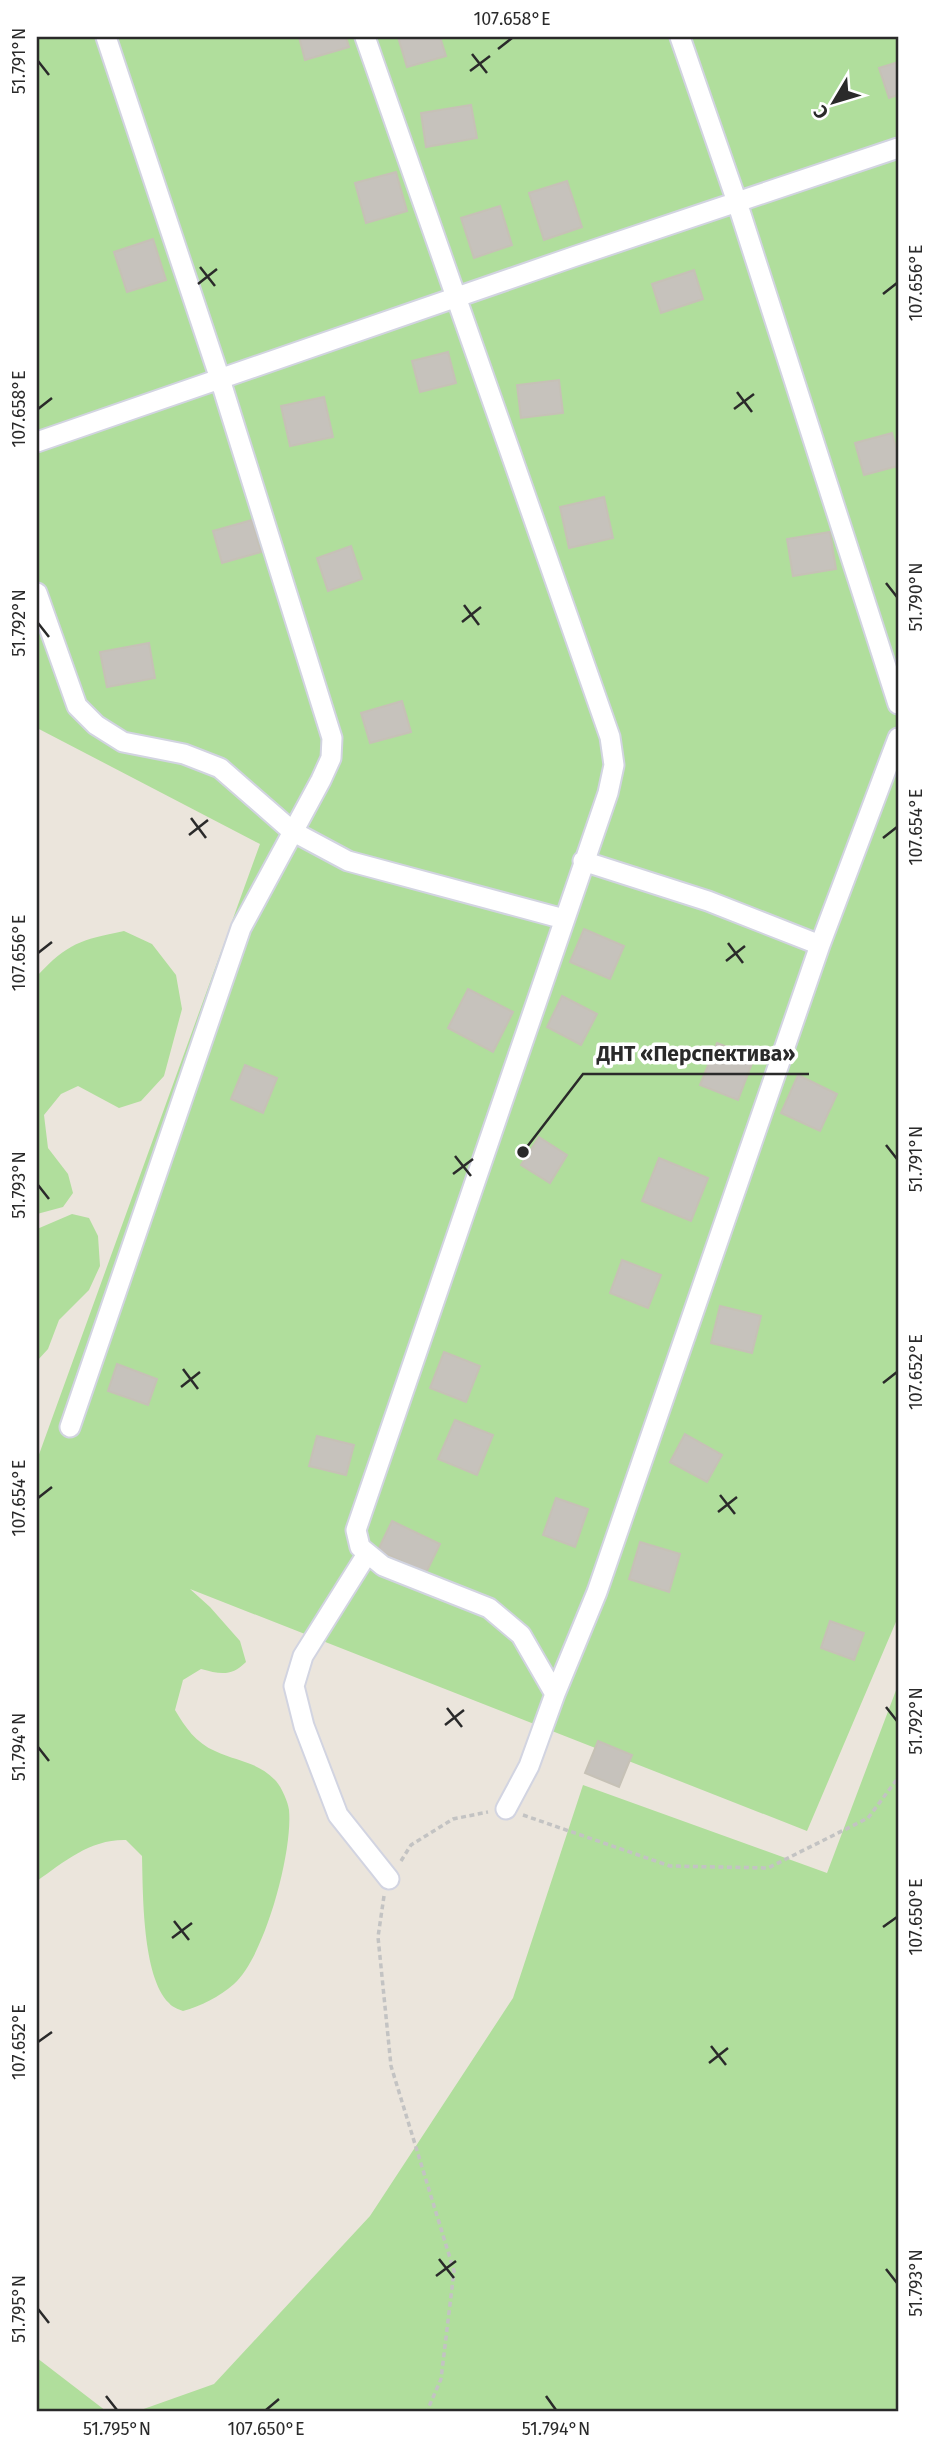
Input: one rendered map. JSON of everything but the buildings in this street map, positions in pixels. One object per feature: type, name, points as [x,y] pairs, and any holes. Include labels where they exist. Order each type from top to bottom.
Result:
[{"type":"street","points":[[70,1427],[241,928],[331,758],[332,738],[220,379],[106,37]]},
{"type":"street","points":[[365,37],[610,737],[614,765],[608,793],[356,1530],[360,1548],[383,1566],[489,1608],[521,1635],[555,1694]]},
{"type":"street","points":[[680,37],[737,202],[898,704]]},
{"type":"street","points":[[37,442],[898,148]]},
{"type":"street","points":[[37,593],[77,706],[96,725],[123,742],[184,754],[220,768],[292,831],[348,861],[564,919]]},
{"type":"street","points":[[506,1809],[529,1766],[597,1592],[820,945],[898,741]]},
{"type":"street","points":[[583,861],[708,901],[820,945]]},
{"type":"street","points":[[367,1554],[303,1656],[294,1686],[304,1726],[338,1815],[389,1879]]},
{"type":"path","points":[[427,2411],[441,2379],[454,2271],[391,2066],[378,1937],[385,1885],[411,1845],[453,1819],[506,1809],[670,1866],[768,1868],[868,1818],[898,1778]]},
{"type":"green space","points":[[37,37],[898,37],[898,1617],[807,1831],[190,1589],[240,1641],[246,1662],[241,1667],[225,1673],[201,1669],[183,1680],[175,1710],[202,1744],[262,1769],[276,1781],[289,1810],[289,1828],[275,1902],[256,1951],[245,1970],[234,1984],[222,1993],[183,2011],[169,2003],[160,1991],[154,1974],[146,1933],[142,1856],[126,1840],[90,1847],[37,1881],[37,1460],[260,844],[37,728]]},
{"type":"green space","points":[[124,931],[152,944],[176,975],[182,1009],[164,1076],[141,1101],[119,1108],[78,1086],[61,1094],[44,1115],[48,1148],[68,1174],[73,1193],[63,1207],[37,1214],[37,976],[57,956],[76,944]]},
{"type":"green space","points":[[72,1214],[89,1218],[98,1236],[100,1266],[89,1290],[59,1320],[48,1349],[37,1361],[37,1229]]},
{"type":"green space","points":[[898,1685],[898,2411],[138,2411],[214,2384],[370,2216],[513,1998],[583,1785],[827,1873]]},
{"type":"green space","points":[[37,2358],[106,2411],[37,2411]]},
{"type":"place","name":"ДНТ «Перспектива»","points":[[523,1152]]}]
